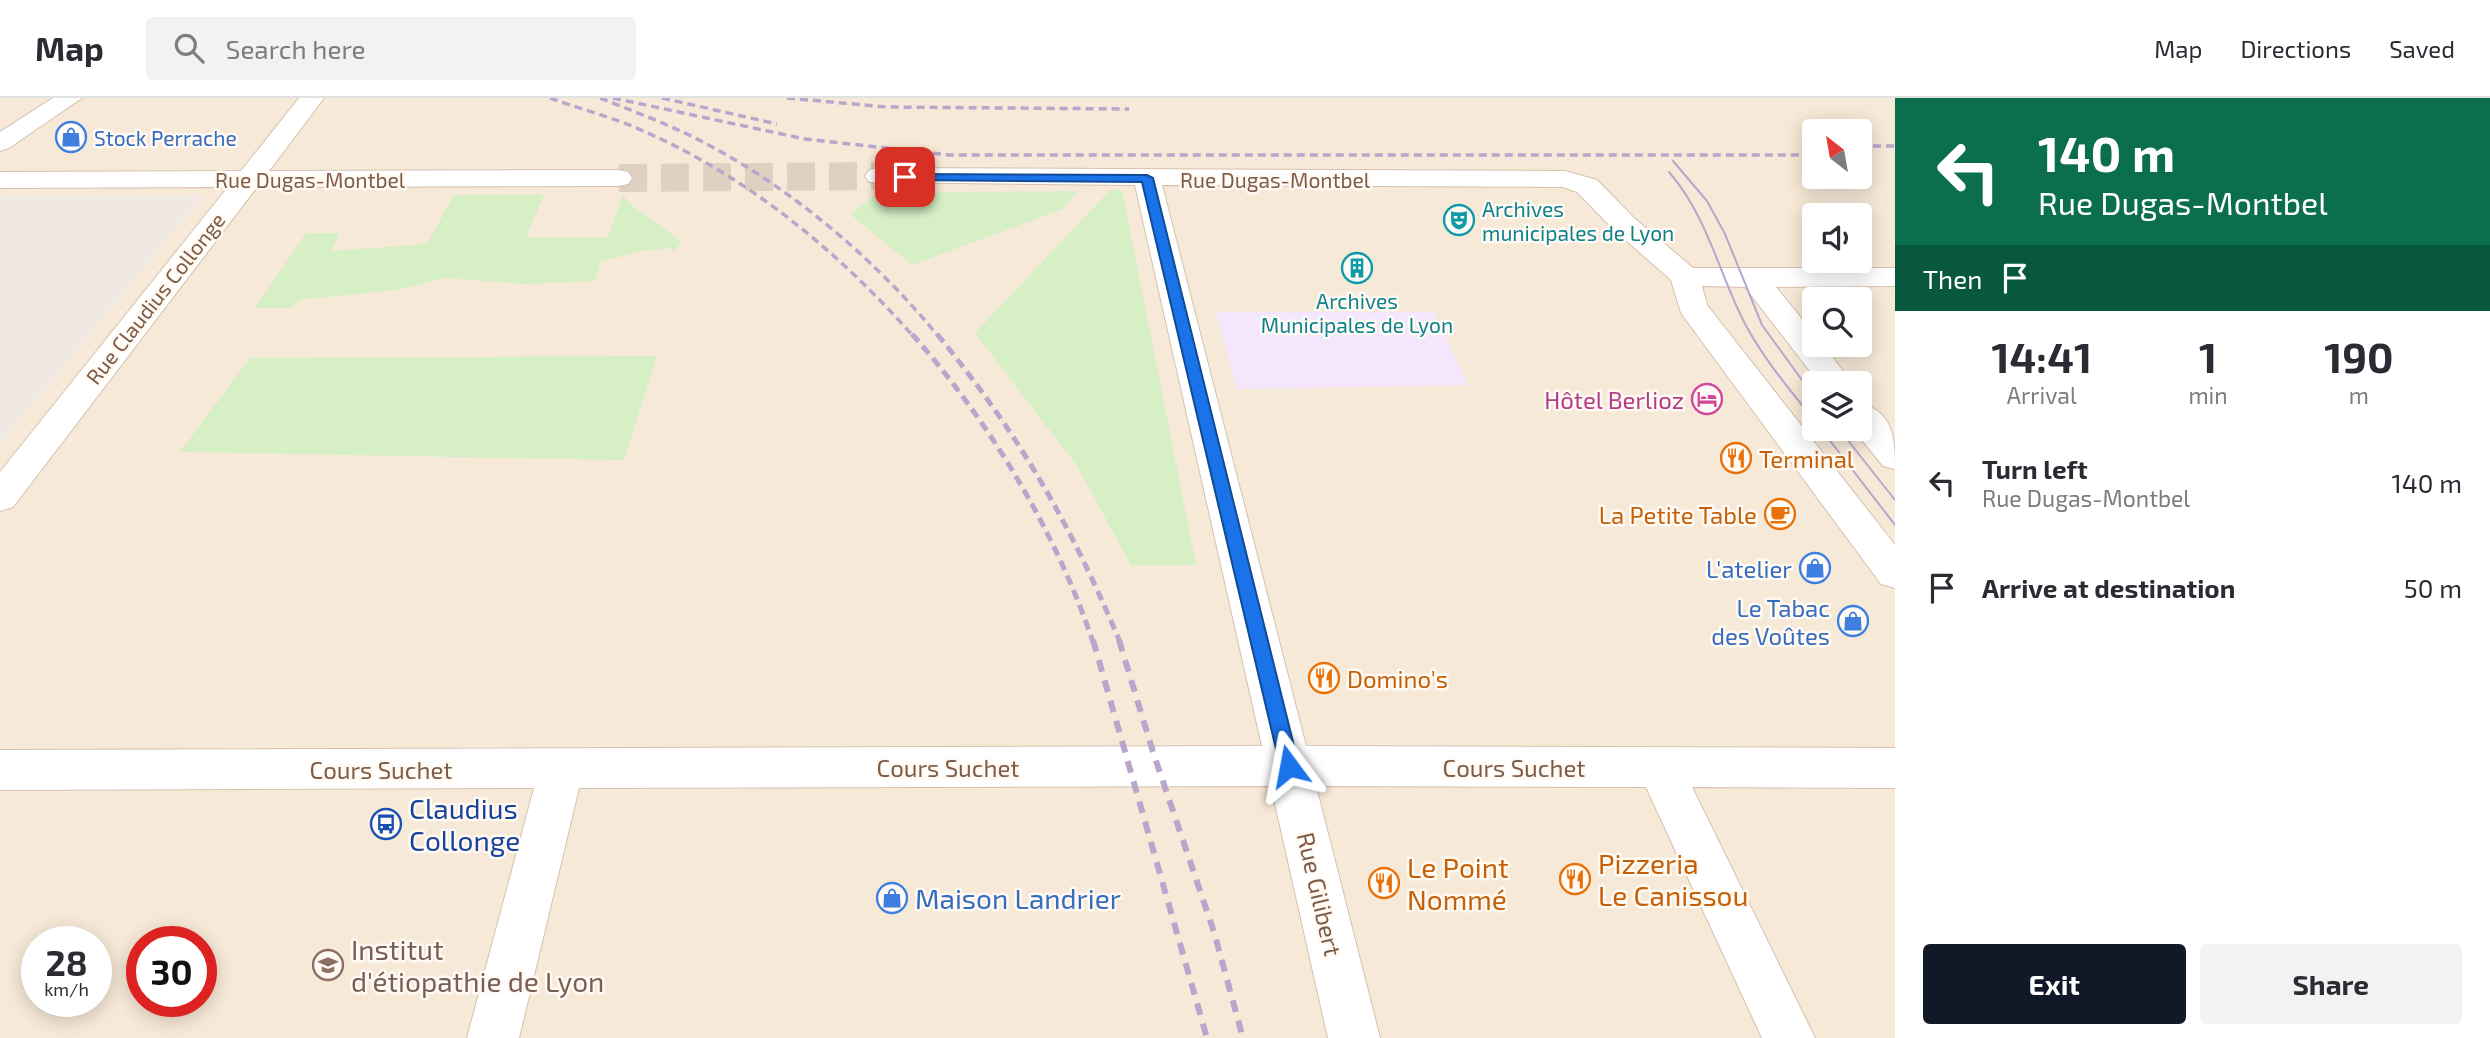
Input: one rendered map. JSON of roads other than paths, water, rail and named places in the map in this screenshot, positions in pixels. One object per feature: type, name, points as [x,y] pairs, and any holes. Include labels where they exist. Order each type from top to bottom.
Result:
[{"type":"street","name":"Rue Claudius Collonge","points":[[0,498],[312,98]]},
{"type":"street","points":[[0,143],[66,100]]},
{"type":"street","name":"Rue Dugas-Montbel","points":[[878,177],[1565,179],[1587,186],[1685,277]]},
{"type":"street","name":"Rue Dugas-Montbel","points":[[0,180],[619,178]]},
{"type":"street","name":"Rue Gilibert","points":[[1147,178],[1354,1038]]},
{"type":"street","points":[[1895,277],[1780,277],[1755,280],[1685,277],[1692,306],[1895,573]]},
{"type":"street","points":[[1755,280],[1827,371]]},
{"type":"street","points":[[1872,429],[1895,457]]},
{"type":"street","name":"Cours Suchet","points":[[0,770],[1289,766],[1895,768]]},
{"type":"street","points":[[493,1038],[562,768]]},
{"type":"street","points":[[1659,768],[1789,1038]]},
{"type":"tunnel","points":[[619,178],[878,176]]},
{"type":"tram line","points":[[1673,161],[1707,201],[1725,234],[1762,325],[1802,380]]},
{"type":"tram line","points":[[1669,172],[1703,225],[1750,334],[1802,405]]},
{"type":"tram line","points":[[1830,441],[1895,525]]},
{"type":"tram line","points":[[1848,441],[1895,500]]},
{"type":"railway","points":[[550,98],[641,130],[718,170],[754,193],[821,245],[884,304],[913,336]]},
{"type":"railway","points":[[600,98],[689,135],[758,174],[792,197],[855,249],[938,336]]},
{"type":"railway","points":[[613,98],[805,139],[949,155],[1802,155]]},
{"type":"railway","points":[[662,98],[777,124]]},
{"type":"railway","points":[[787,98],[887,107],[1129,109]]},
{"type":"railway","points":[[1872,146],[1895,146]]},
{"type":"railway","points":[[912,334],[968,404],[1017,479],[1060,559],[1093,642]]},
{"type":"railway","points":[[937,334],[993,408],[1041,481],[1082,558],[1120,642]]},
{"type":"railway","points":[[1093,640],[1207,1038]]},
{"type":"railway","points":[[1119,640],[1153,752],[1214,932],[1243,1038]]},
{"type":"place","name":"Stock Perrache","points":[[71,137]]},
{"type":"place","name":"Archives municipales de Lyon","points":[[1459,220]]},
{"type":"place","name":"Archives Municipales de Lyon","points":[[1357,268]]},
{"type":"place","name":"Hôtel Berlioz","points":[[1707,399]]},
{"type":"place","name":"Terminal","points":[[1736,458]]},
{"type":"place","name":"La Petite Table","points":[[1780,514]]},
{"type":"place","name":"L'atelier","points":[[1815,568]]},
{"type":"place","name":"Le Tabac des Voûtes","points":[[1853,621]]},
{"type":"place","name":"Domino's","points":[[1324,678]]},
{"type":"place","name":"Claudius Collonge","points":[[386,824]]},
{"type":"place","name":"Pizzeria Le Canissou","points":[[1575,879]]},
{"type":"place","name":"Le Point Nommé","points":[[1384,883]]},
{"type":"place","name":"Maison Landrier","points":[[892,898]]},
{"type":"place","name":"Institut d'étiopathie de Lyon","points":[[328,965]]}]
